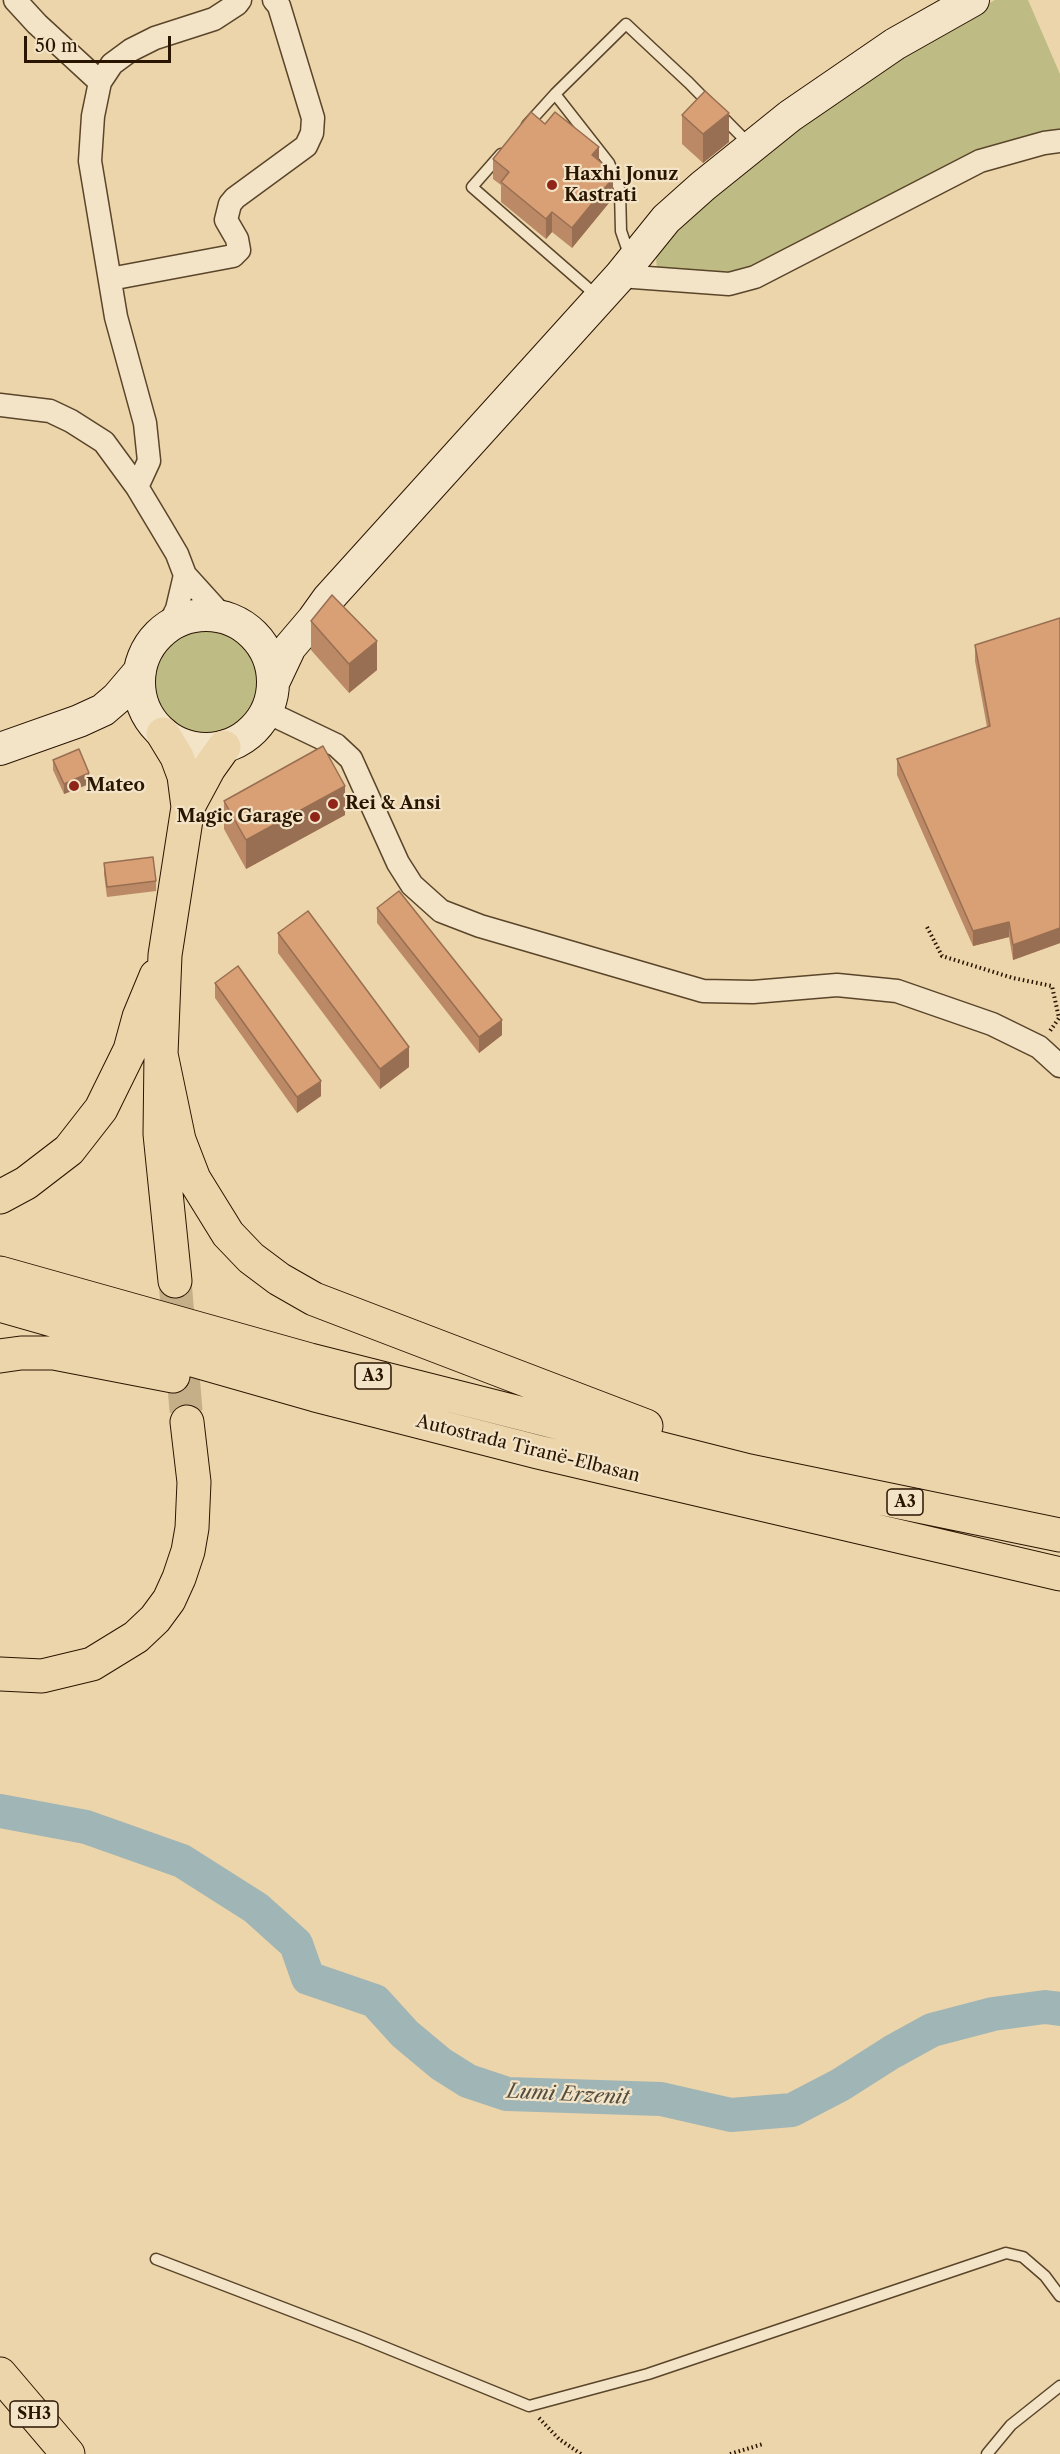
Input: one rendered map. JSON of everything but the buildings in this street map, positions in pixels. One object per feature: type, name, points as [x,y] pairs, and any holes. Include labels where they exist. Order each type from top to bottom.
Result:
[{"type":"main road","points":[[79,722],[129,718],[158,728],[184,746],[198,749],[224,747],[248,734],[270,697],[290,647],[328,599],[617,279],[666,219],[790,116],[895,44],[973,0]]},
{"type":"main road","points":[[0,749],[79,722],[117,699],[140,671],[149,646],[168,627],[193,617],[236,624],[284,626],[328,599]]},
{"type":"main road","points":[[236,624],[267,654],[270,697]]},
{"type":"main road","points":[[140,671],[141,698],[177,757],[184,776],[188,807],[165,955],[161,1054],[160,1134],[174,1281]]},
{"type":"main road","points":[[188,807],[209,768],[224,747]]},
{"type":"main road","points":[[0,1197],[26,1183],[69,1150],[101,1109],[130,1050],[139,1017],[165,955]]},
{"type":"main road","points":[[161,1054],[179,1140],[194,1179],[228,1234],[251,1258],[279,1279],[314,1299],[433,1346],[627,1419],[680,1437],[731,1450],[749,1471]]},
{"type":"main road","name":"Autostrada Tiranë-Elbasan","points":[[0,1273],[310,1360],[749,1471],[1060,1535]]},
{"type":"main road","name":"Autostrada Tiranë-Elbasan","points":[[0,1305],[315,1395],[549,1455],[1060,1574]]},
{"type":"main road","points":[[0,1356],[21,1353],[54,1353],[189,1379],[293,1403],[315,1395]]},
{"type":"main road","points":[[0,1674],[42,1676],[92,1664],[136,1637],[155,1619],[169,1600],[179,1578],[188,1551],[192,1528],[194,1482],[187,1422]]},
{"type":"main road","name":"SH3","points":[[0,2374],[68,2454]]},
{"type":"street","points":[[15,0],[37,24],[99,82]]},
{"type":"street","points":[[137,487],[149,460],[145,423],[124,349],[90,161],[93,116],[99,82],[112,64],[131,50],[155,38],[214,19],[240,0]]},
{"type":"street","points":[[110,279],[233,256],[239,250],[237,239],[226,220],[230,204],[306,146],[312,133],[313,118],[279,6],[274,0]]},
{"type":"street","points":[[617,279],[729,284],[755,277],[980,161],[1044,143],[1060,141]]},
{"type":"street","points":[[0,405],[50,411],[72,421],[104,442],[137,487],[177,554],[185,575],[236,624]]},
{"type":"street","points":[[168,627],[177,609],[185,575]]},
{"type":"street","points":[[270,697],[351,759],[398,863],[412,885],[441,911],[480,926],[703,991],[753,992],[837,985],[897,991],[992,1024],[1040,1047],[1060,1066]]},
{"type":"lane","points":[[555,94],[609,163],[620,191],[621,231],[617,279],[472,187],[555,94],[626,24],[752,147]]},
{"type":"lane","points":[[156,2259],[362,2338],[528,2406],[648,2374],[1006,2253],[1023,2257],[1045,2276],[1060,2296]]},
{"type":"lane","points":[[987,2454],[1011,2425],[1060,2386]]},
{"type":"path","points":[[927,927],[942,956],[1013,978],[1052,986],[1059,1018],[1040,1047]]},
{"type":"path","points":[[528,2406],[559,2439],[580,2454]]},
{"type":"path","points":[[730,2454],[763,2444]]},
{"type":"shaded area","points":[[995,0],[1028,0],[1060,74],[1060,135],[730,275],[657,269],[656,257],[680,224],[768,150],[921,40]]},
{"type":"shaded area","points":[[206,628],[227,633],[245,644],[256,662],[261,683],[256,704],[245,722],[227,733],[206,738],[185,733],[167,722],[156,704],[151,683],[156,662],[167,644],[185,633]]},
{"type":"waterway","name":"Lumi Erzenit","points":[[0,1811],[86,1827],[182,1861],[256,1908],[296,1944],[308,1978],[375,2001],[405,2034],[441,2064],[468,2081],[507,2094],[661,2099],[731,2115],[792,2110],[840,2085],[932,2030],[993,2014],[1045,2007],[1060,2009]]},
{"type":"tunnel","points":[[175,1281],[187,1422]]},
{"type":"place","name":"Haxhi Jonuz Kastrati","points":[[552,185]]},
{"type":"place","name":"Mateo","points":[[74,786]]},
{"type":"place","name":"Rei & Ansi","points":[[333,804]]},
{"type":"place","name":"Magic Garage","points":[[315,817]]}]
